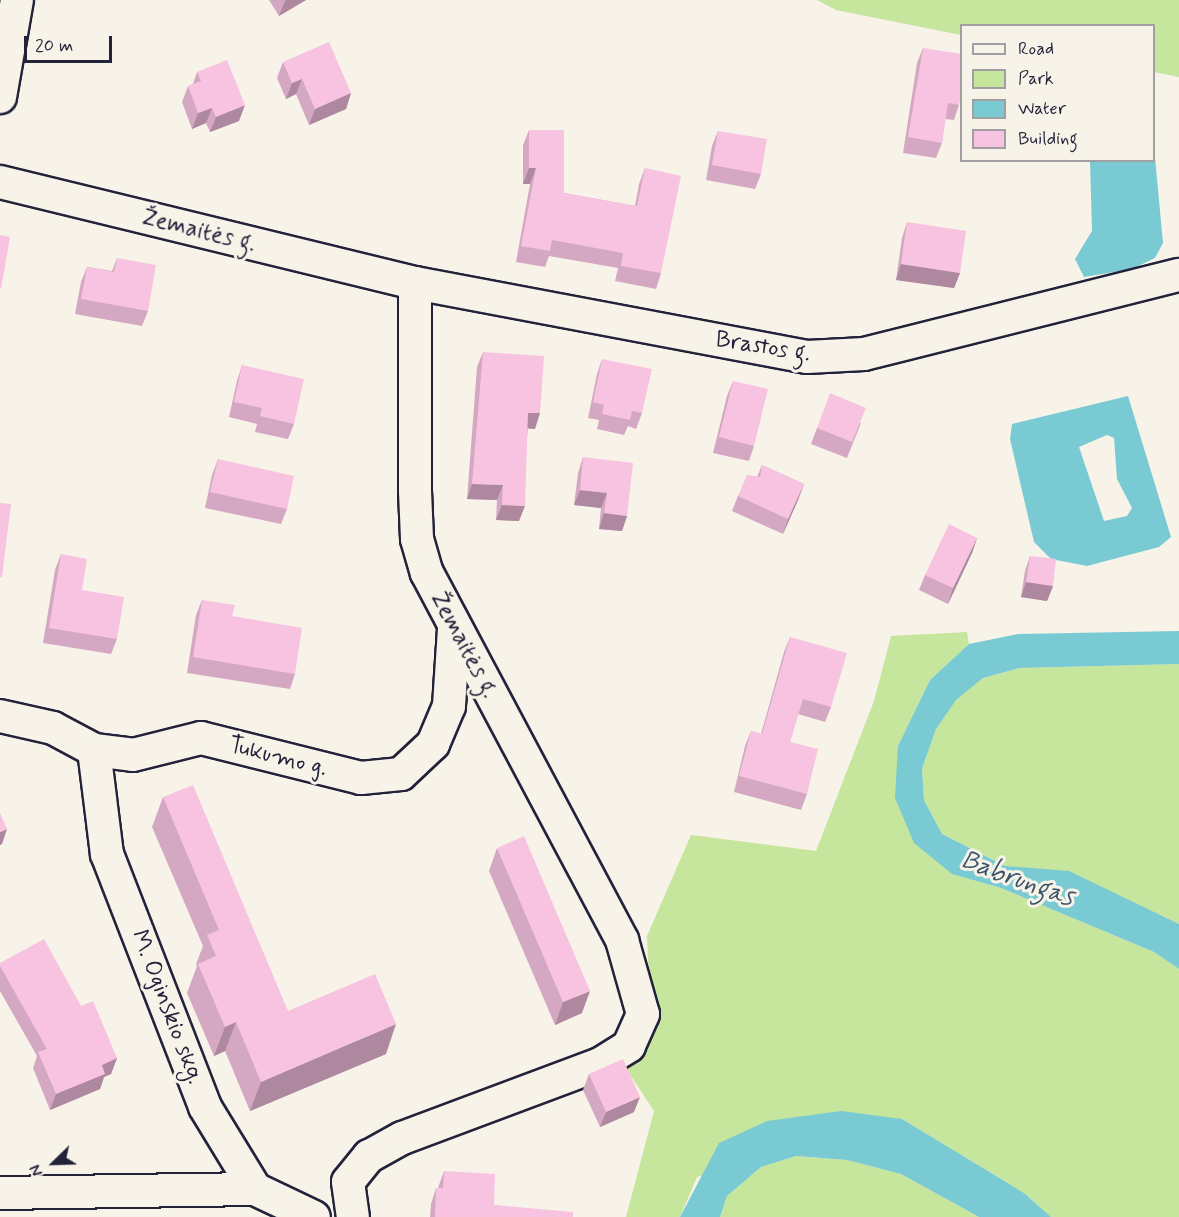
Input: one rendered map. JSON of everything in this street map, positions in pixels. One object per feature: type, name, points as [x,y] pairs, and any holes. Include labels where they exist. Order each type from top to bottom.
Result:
[{"type":"street","points":[[0,97],[17,0]]},
{"type":"street","name":"Žemaitės g.","points":[[0,182],[415,283],[417,539],[454,628],[622,940],[643,1014],[629,1046],[600,1064],[402,1138],[369,1156],[348,1182],[353,1217]]},
{"type":"street","name":"Brastos g.","points":[[415,283],[807,357],[864,354],[1179,275]]},
{"type":"street","name":"Tukumo g.","points":[[0,716],[53,728],[94,750],[133,755],[201,738],[361,778],[401,774],[433,744],[449,706],[454,628]]},
{"type":"street","name":"M. Oginskio skg.","points":[[94,750],[107,854],[205,1107],[255,1189]]},
{"type":"street","points":[[0,1193],[255,1189],[314,1217]]},
{"type":"green space","points":[[817,0],[1179,0],[1179,77],[1155,72],[1155,24],[960,24],[960,35],[836,10]]},
{"type":"green space","points":[[967,632],[969,644],[930,680],[898,746],[952,874],[1001,888],[1154,952],[1179,969],[1179,1217],[1051,1217],[1024,1193],[902,1119],[697,1177],[680,1217],[626,1217],[654,1111],[627,1070],[650,1007],[647,936],[691,835],[816,851],[874,701],[891,636]]},
{"type":"green space","points":[[1179,664],[1179,924],[1069,872],[1005,866],[942,834],[924,800],[922,769],[936,729],[956,699],[983,678],[1020,668]]},
{"type":"green space","points":[[796,1156],[847,1160],[901,1174],[979,1217],[720,1217],[727,1196],[761,1167]]},
{"type":"water","points":[[1155,158],[1163,243],[1155,258],[1132,269],[1084,277],[1075,259],[1092,231],[1090,162],[1155,162]]},
{"type":"water","points":[[1128,396],[1171,537],[1159,547],[1087,566],[1051,559],[1034,542],[1010,439],[1012,424]],"holes":[[[1107,435],[1114,438],[1117,479],[1132,508],[1127,516],[1104,521],[1079,447]]]},
{"type":"water","name":"Babrungas","points":[[1179,631],[1179,664],[1020,668],[983,678],[956,700],[936,729],[922,769],[924,800],[942,834],[1005,866],[1069,871],[1179,924],[1179,969],[1154,952],[1001,888],[952,874],[914,843],[895,798],[898,746],[930,680],[969,644],[1018,634]]},
{"type":"water","points":[[841,1111],[902,1119],[1024,1193],[1051,1217],[979,1217],[901,1174],[847,1160],[796,1156],[761,1167],[727,1196],[720,1217],[680,1217],[719,1143],[767,1121]]},
{"type":"building","points":[[329,42],[351,93],[315,109],[302,79],[292,83],[283,62]]},
{"type":"building","points":[[923,48],[960,54],[960,100],[959,105],[948,103],[942,143],[908,137]]},
{"type":"building","points":[[227,60],[245,105],[216,117],[212,108],[198,113],[188,86],[201,81],[197,72]]},
{"type":"building","points":[[529,130],[564,130],[564,193],[637,206],[645,168],[681,176],[661,273],[621,266],[623,253],[552,240],[550,251],[521,246],[536,168],[529,168]]},
{"type":"building","points":[[718,131],[767,139],[761,174],[712,165]]},
{"type":"building","points":[[907,222],[966,231],[960,273],[901,264]]},
{"type":"building","points":[[0,235],[10,237],[1,289],[0,288]]},
{"type":"building","points":[[117,258],[156,265],[148,311],[81,299],[87,267],[114,272]]},
{"type":"building","points":[[483,352],[544,356],[540,413],[528,413],[525,506],[502,505],[503,485],[472,484]]},
{"type":"building","points":[[602,359],[652,369],[642,413],[632,411],[630,420],[602,414],[604,405],[593,402]]},
{"type":"building","points":[[242,365],[304,379],[294,424],[260,416],[262,408],[234,402]]},
{"type":"building","points":[[733,381],[768,389],[754,446],[719,437]]},
{"type":"building","points":[[830,393],[866,408],[852,442],[817,428]]},
{"type":"building","points":[[583,457],[633,463],[627,516],[604,513],[607,493],[580,490]]},
{"type":"building","points":[[218,459],[294,476],[287,509],[210,492]]},
{"type":"building","points":[[762,465],[804,484],[788,519],[738,496],[747,475],[760,477]]},
{"type":"building","points":[[0,503],[11,504],[2,577],[0,577]]},
{"type":"building","points":[[949,524],[977,538],[953,588],[925,575]]},
{"type":"building","points":[[61,554],[87,559],[82,590],[124,597],[117,639],[49,628]]},
{"type":"building","points":[[1030,556],[1056,559],[1053,586],[1026,582]]},
{"type":"building","points":[[202,600],[235,605],[232,616],[302,628],[295,674],[193,657]]},
{"type":"building","points":[[790,637],[847,653],[831,707],[803,699],[790,742],[818,749],[807,794],[739,776],[751,731],[762,734]]},
{"type":"building","points":[[193,785],[288,1011],[375,974],[396,1024],[261,1082],[236,1022],[225,1027],[198,964],[216,956],[207,935],[219,930],[163,797]]},
{"type":"building","points":[[0,813],[7,829],[0,832]]},
{"type":"building","points":[[524,836],[590,991],[563,1002],[497,848]]},
{"type":"building","points":[[44,939],[81,1006],[93,1001],[117,1058],[102,1065],[105,1074],[56,1094],[38,1052],[47,1049],[0,966],[0,963]]},
{"type":"building","points":[[623,1059],[640,1097],[606,1112],[589,1074]]},
{"type":"building","points":[[444,1171],[495,1174],[494,1205],[573,1212],[573,1217],[435,1217],[436,1188],[443,1188]]}]
